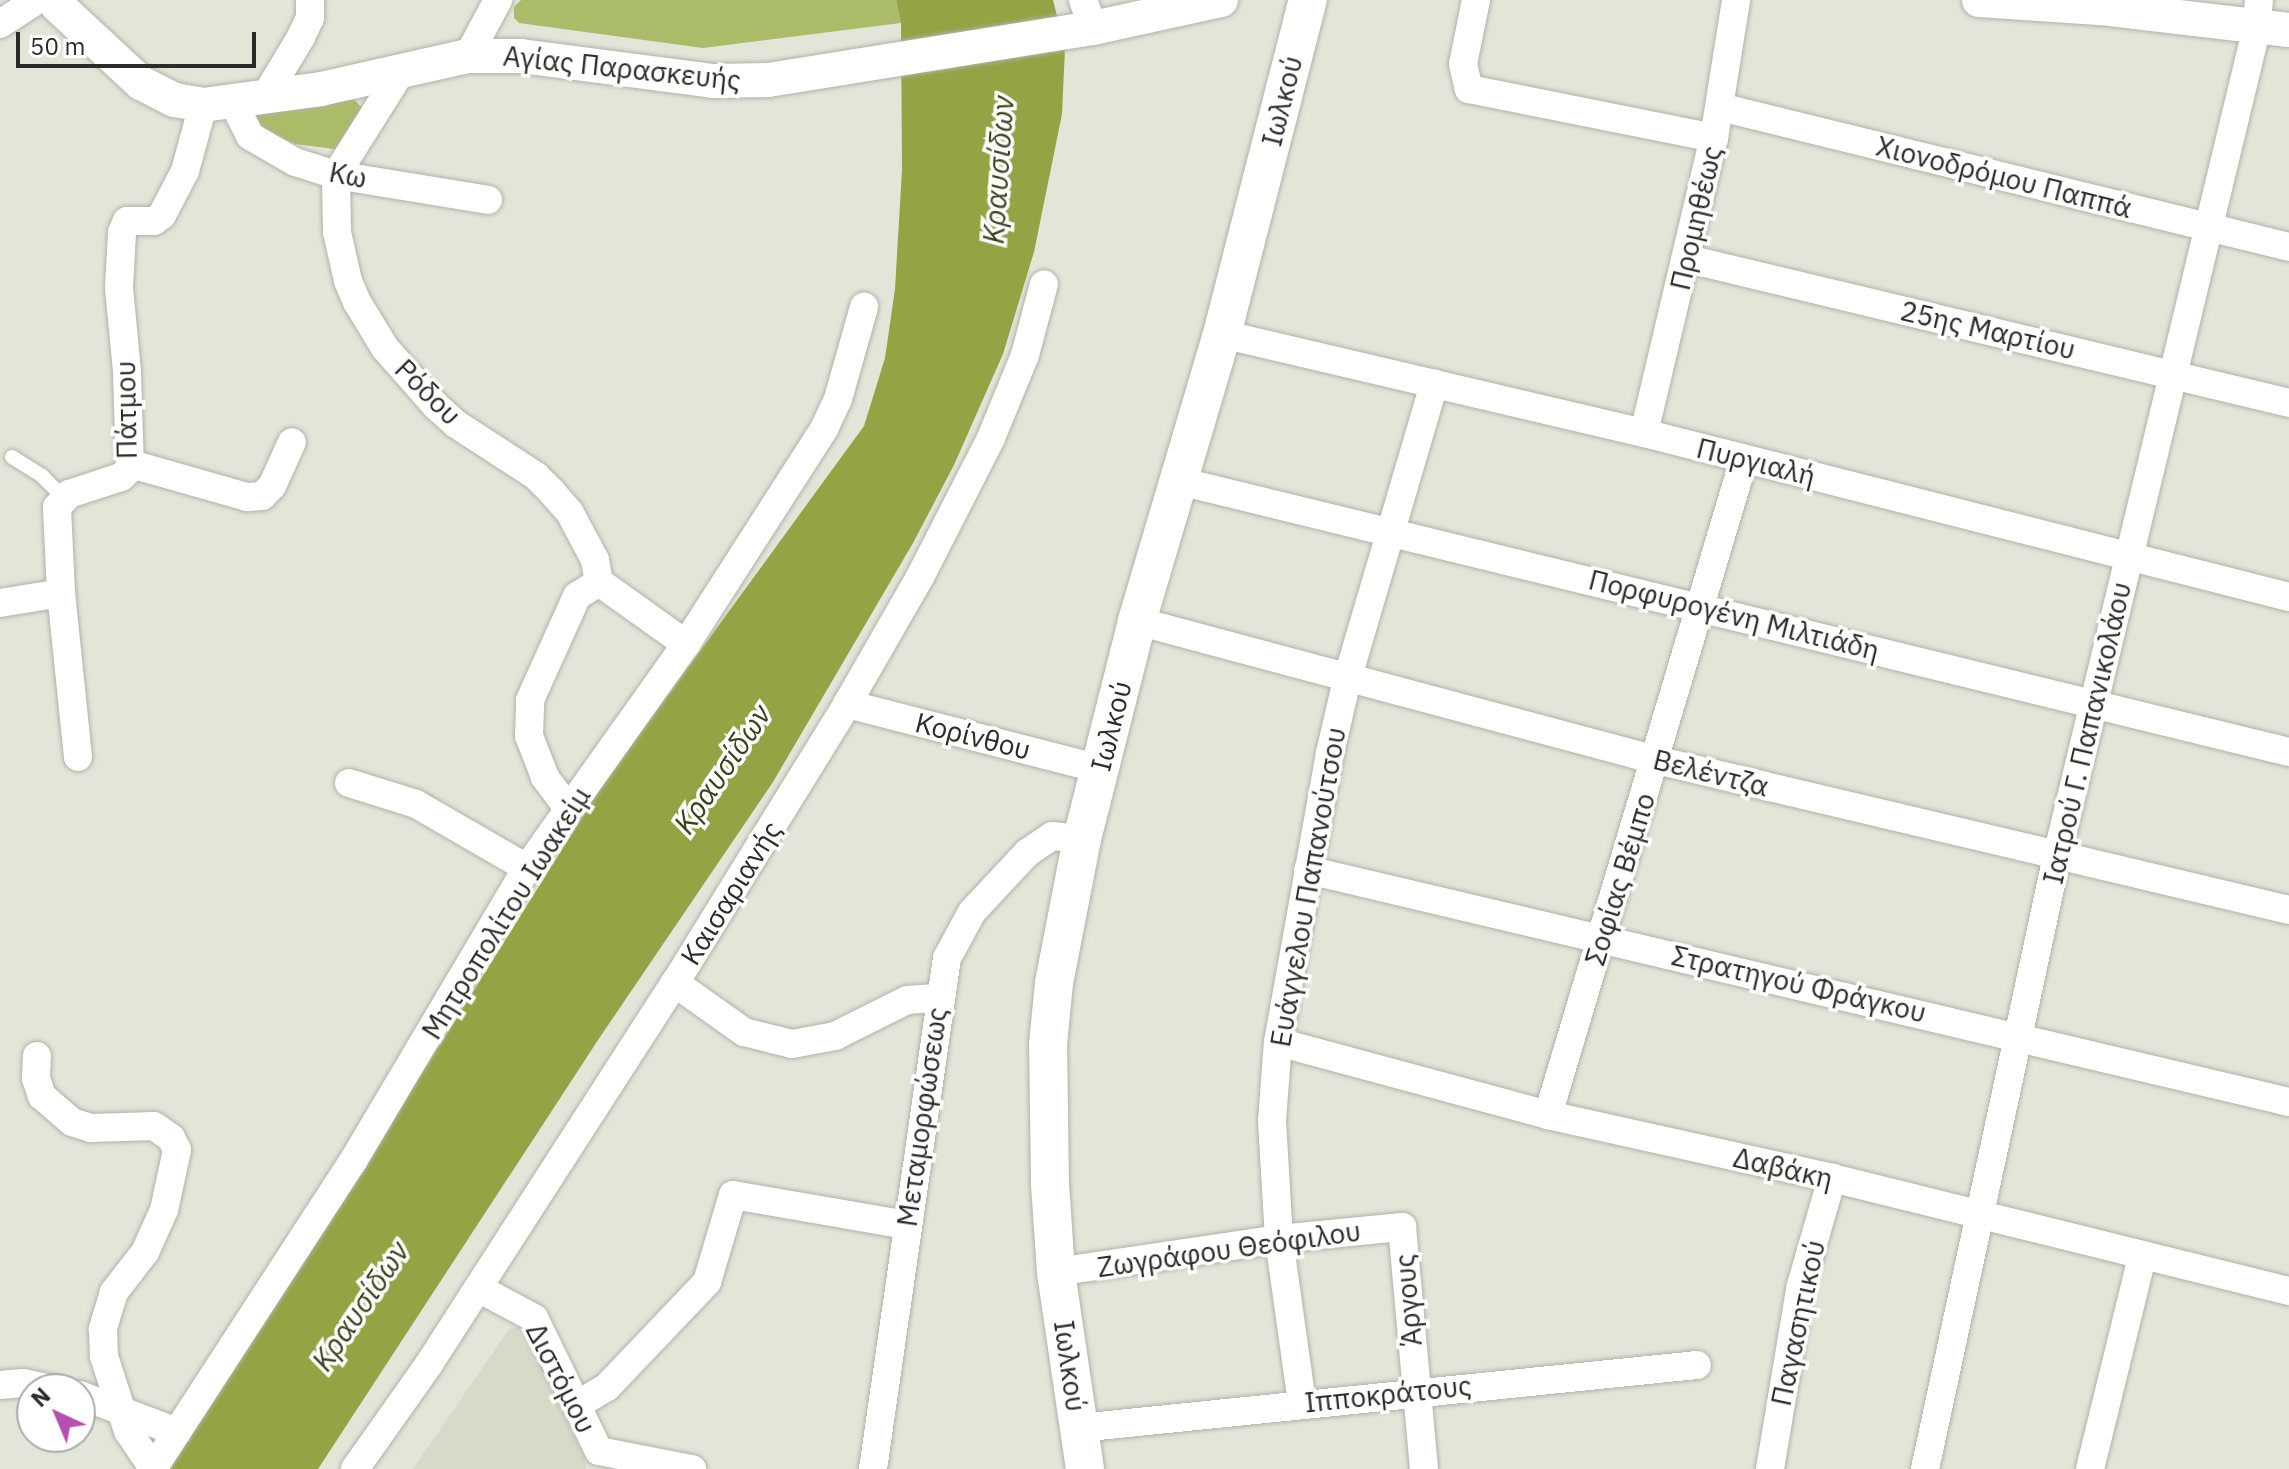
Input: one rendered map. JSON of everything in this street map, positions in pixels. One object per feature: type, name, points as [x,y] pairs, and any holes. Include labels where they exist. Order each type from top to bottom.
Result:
[{"type":"main road","name":"Ιωλκού","points":[[1085,1469],[1056,1272],[1048,1154],[1048,1044],[1054,983],[1082,839],[1137,621],[1222,334],[1308,0]]},
{"type":"street","points":[[253,100],[301,37],[310,18],[310,0]]},
{"type":"street","points":[[468,56],[498,0]]},
{"type":"street","name":"Αγίας Παρασκευής","points":[[51,1],[141,83],[175,100],[203,105],[321,89],[468,56],[521,56],[685,78],[745,82],[898,58],[1083,20],[1221,0]]},
{"type":"street","points":[[1476,0],[1463,64],[1469,89],[1714,138]]},
{"type":"street","name":"Προμηθέως","points":[[1644,433],[1688,259],[1714,138],[1736,0]]},
{"type":"street","points":[[1979,0],[2068,3],[2268,19]]},
{"type":"street","points":[[0,24],[51,1]]},
{"type":"street","name":"Ιατρού Γ. Παπανικολάου","points":[[1925,1469],[2057,856],[2171,374],[2207,227],[2268,19]]},
{"type":"street","points":[[336,175],[402,70]]},
{"type":"street","name":"Κω","points":[[253,100],[240,116],[250,136],[295,162],[336,175],[488,200]]},
{"type":"street","name":"Πάτμου","points":[[64,498],[121,477],[131,464],[119,288],[122,232],[127,221],[154,221],[162,215],[185,171],[203,105]]},
{"type":"street","name":"Χιονοδρόμου Παππά","points":[[1720,107],[2289,247]]},
{"type":"street","name":"Ρόδου","points":[[336,175],[334,201],[341,255],[348,281],[369,324],[385,348],[436,406],[456,424],[536,476],[551,491],[570,513],[595,560],[599,582]]},
{"type":"street","name":"25ης Μαρτίου","points":[[1688,259],[2289,403]]},
{"type":"street","name":"Καισαριανής","points":[[355,1469],[478,1288],[675,983],[847,704],[920,577],[991,438],[1025,355],[1044,284]]},
{"type":"street","name":"Μητροπολίτου Ιωακείμ","points":[[153,1469],[353,1161],[527,868],[686,644],[824,429],[838,399],[864,307]]},
{"type":"street","name":"Πυργιαλή","points":[[1222,334],[1644,433],[2289,597]]},
{"type":"street","name":"Ευάγγελου Παπανούτσου","points":[[1302,1403],[1279,1239],[1272,1121],[1278,1042],[1308,870],[1347,680],[1434,384]]},
{"type":"street","points":[[131,464],[247,497],[262,496],[272,486],[292,442]]},
{"type":"street","name":"Σοφίας Βέμπο","points":[[1548,1115],[1703,607],[1744,459]]},
{"type":"street","name":"Πορφυρογένη Μιλτιάδη","points":[[1179,481],[2289,752]]},
{"type":"street","points":[[64,498],[57,507],[61,593],[78,757]]},
{"type":"street","points":[[568,808],[545,777],[529,736],[530,700],[577,596],[599,582],[686,644]]},
{"type":"street","points":[[0,603],[61,593]]},
{"type":"street","name":"Βελέντζα","points":[[1137,621],[1347,680],[1656,760],[2289,910]]},
{"type":"street","name":"Κορίνθου","points":[[847,704],[1100,769]]},
{"type":"street","points":[[349,783],[416,804],[527,868]]},
{"type":"street","name":"Μεταμορφώσεως","points":[[873,1469],[939,998],[953,942],[1002,876],[1047,838],[1082,839]]},
{"type":"street","name":"Στρατηγού Φράγκου","points":[[1308,870],[2289,1102]]},
{"type":"street","points":[[675,983],[744,1032],[780,1043],[817,1041],[907,1000],[939,998]]},
{"type":"street","name":"Δαβάκη","points":[[1278,1042],[1548,1115],[1832,1178],[2142,1258],[2289,1291]]},
{"type":"street","points":[[37,1056],[36,1078],[42,1096],[72,1122],[101,1129],[154,1126],[171,1138],[177,1150],[174,1175],[158,1224],[145,1252],[125,1275],[107,1308],[104,1356],[128,1431],[153,1469]]},
{"type":"street","name":"Παγασητικού","points":[[1770,1469],[1800,1289],[1832,1178]]},
{"type":"street","points":[[577,1405],[607,1387],[707,1282],[733,1195],[907,1225]]},
{"type":"street","name":"Ζωγράφου Θεόφιλου","points":[[1056,1272],[1279,1239],[1402,1227]]},
{"type":"street","name":"Άργους","points":[[1402,1227],[1424,1469]]},
{"type":"street","points":[[2090,1469],[2142,1258]]},
{"type":"street","name":"Διστόμου","points":[[478,1288],[534,1318],[599,1451],[692,1469]]},
{"type":"street","name":"Ιπποκράτους","points":[[1079,1428],[1416,1391],[1697,1365]]},
{"type":"street","points":[[96,1400],[177,1432]]},
{"type":"lane","points":[[12,457],[42,476],[64,498]]},
{"type":"shaded area","points":[[521,0],[896,0],[901,23],[703,48],[519,23],[514,18],[514,7]]},
{"type":"shaded area","points":[[352,97],[363,109],[342,150],[295,144],[253,126],[252,110]]},
{"type":"shaded area","points":[[522,1327],[586,1463],[585,1469],[413,1469],[509,1329]]},
{"type":"water","name":"Κραυσίδων","points":[[896,0],[1053,0],[1065,48],[1062,114],[1034,252],[1003,354],[954,465],[913,543],[773,782],[598,1040],[318,1469],[161,1469],[424,1070],[603,784],[864,426],[885,358],[895,289],[902,170],[901,23]]}]
